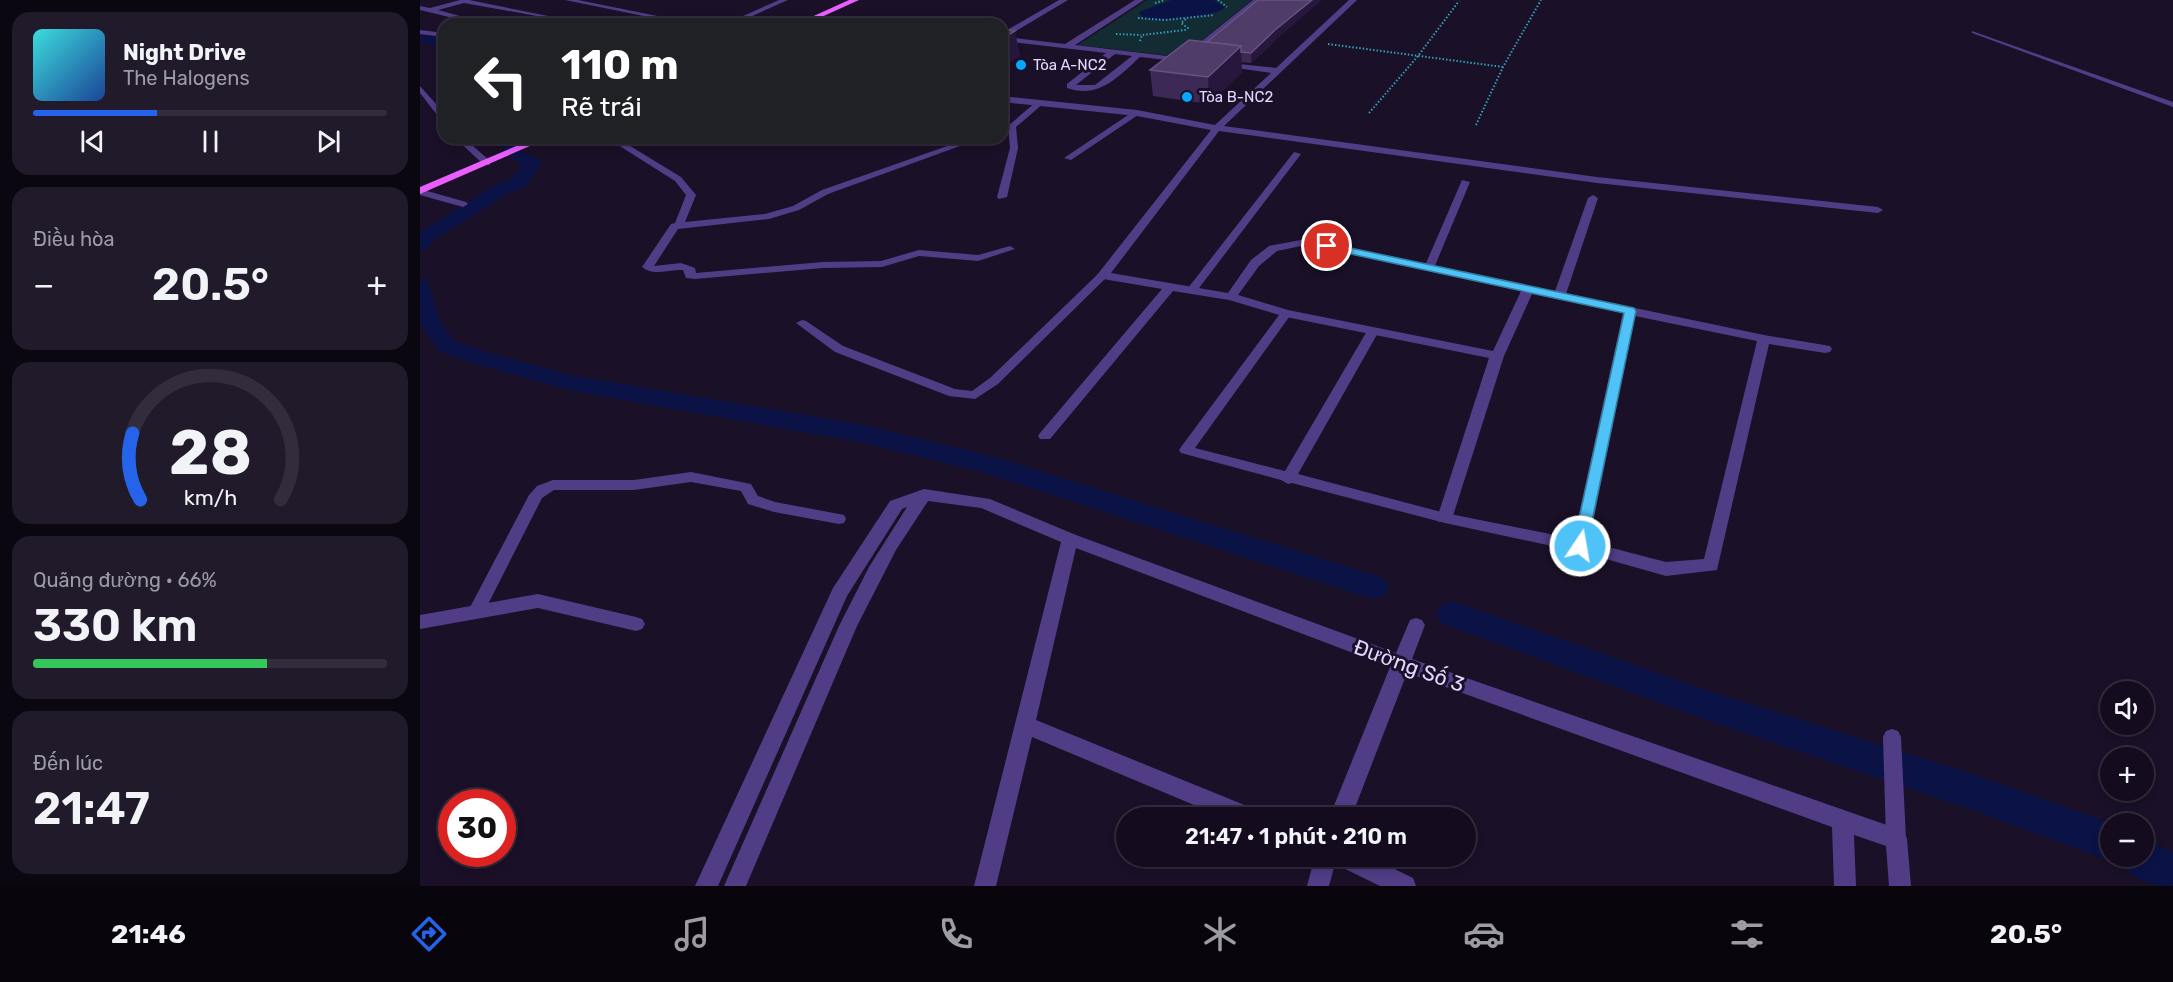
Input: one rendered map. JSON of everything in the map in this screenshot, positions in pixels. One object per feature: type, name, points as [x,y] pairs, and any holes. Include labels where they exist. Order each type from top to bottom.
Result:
[{"type":"main road","points":[[814,18],[855,0]]},
{"type":"main road","points":[[420,192],[530,144]]},
{"type":"street","points":[[1008,33],[1064,0]]},
{"type":"street","points":[[1066,47],[1140,0]]},
{"type":"street","points":[[1184,60],[1257,0]]},
{"type":"street","points":[[1353,0],[1217,128],[1103,275],[1231,297],[1286,313],[1497,356]]},
{"type":"street","points":[[1008,38],[1112,53],[1194,61]]},
{"type":"street","points":[[1112,53],[1070,86],[1079,91],[1096,90],[1138,56]]},
{"type":"street","points":[[1216,63],[1280,71]]},
{"type":"street","points":[[1061,106],[1079,91]]},
{"type":"street","points":[[1008,100],[1137,113],[1217,128],[1652,187],[1878,210]]},
{"type":"street","points":[[1231,297],[1255,263],[1273,248],[1306,242],[1825,350]]},
{"type":"street","points":[[1045,436],[1171,286]]},
{"type":"street","points":[[1445,518],[1497,356],[1528,289]]},
{"type":"street","points":[[1630,311],[1580,546],[1666,569],[1711,565],[1764,339]]},
{"type":"street","points":[[705,886],[839,593],[896,505],[924,495]]},
{"type":"street","points":[[735,886],[841,639],[871,575],[900,527],[924,495]]},
{"type":"street","name":"Đường Số 3","points":[[924,495],[984,503],[1070,539],[1403,664],[1896,838]]},
{"type":"street","points":[[985,886],[1070,539]]},
{"type":"street","points":[[420,622],[476,610],[538,601],[636,624]]},
{"type":"street","points":[[1344,807],[1403,664],[1416,625]]},
{"type":"street","points":[[1026,725],[1224,807]]},
{"type":"street","points":[[1843,820],[1845,886]]},
{"type":"street","points":[[1896,838],[1900,886]]},
{"type":"street","points":[[1318,886],[1323,867]]},
{"type":"street","points":[[1366,867],[1405,886]]},
{"type":"lane","points":[[568,0],[662,18]]},
{"type":"lane","points":[[742,18],[785,0]]},
{"type":"lane","points":[[432,10],[464,1],[545,16],[539,18]]},
{"type":"lane","points":[[420,8],[463,18]]},
{"type":"lane","points":[[420,32],[438,34]]},
{"type":"lane","points":[[1974,32],[2173,105]]},
{"type":"lane","points":[[422,91],[438,111]]},
{"type":"lane","points":[[1008,128],[1040,103]]},
{"type":"lane","points":[[1068,158],[1137,113]]},
{"type":"lane","points":[[1002,197],[1014,148],[1012,126]]},
{"type":"lane","points":[[466,144],[487,163]]},
{"type":"lane","points":[[621,144],[678,179],[691,195],[679,225]]},
{"type":"lane","points":[[961,144],[825,192],[806,205],[766,217],[679,225],[672,229],[647,264],[649,269],[686,266],[691,270],[690,276],[695,276],[823,265],[882,264],[919,253],[978,258],[1010,249]]},
{"type":"lane","points":[[1192,290],[1298,154]]},
{"type":"lane","points":[[1429,268],[1465,182]]},
{"type":"lane","points":[[420,192],[463,204]]},
{"type":"lane","points":[[1560,294],[1593,198]]},
{"type":"lane","points":[[802,323],[838,349],[953,393],[975,395],[994,381],[1103,275]]},
{"type":"lane","points":[[1286,313],[1186,450],[1288,479],[1445,518],[1580,546]]},
{"type":"lane","points":[[1288,479],[1373,331]]},
{"type":"lane","points":[[476,610],[536,495],[542,489],[553,485],[634,485],[691,477],[746,487],[753,500],[774,507],[839,519]]},
{"type":"lane","points":[[1892,737],[1893,811],[1896,838]]},
{"type":"path","points":[[1152,4],[1165,0]]},
{"type":"path","points":[[1218,0],[1227,5],[1225,10]]},
{"type":"path","points":[[1476,125],[1503,67],[1541,0]]},
{"type":"path","points":[[1368,113],[1418,56],[1459,1]]},
{"type":"path","points":[[1136,15],[1150,20],[1221,13]]},
{"type":"path","points":[[1145,44],[1139,40],[1142,35],[1185,30],[1188,28],[1181,23],[1190,17]]},
{"type":"path","points":[[1310,42],[1503,67]]},
{"type":"shaded area","points":[[1147,0],[1252,0],[1181,57],[1078,45]]},
{"type":"shaded area","points":[[1171,0],[1214,0],[1225,7],[1198,17],[1173,19],[1143,18],[1139,12]]},
{"type":"building","points":[[1258,0],[1312,0],[1251,53],[1241,52],[1241,46],[1207,42]]},
{"type":"building","points":[[1189,40],[1241,46],[1208,77],[1150,70]]},
{"type":"waterway","points":[[420,38],[438,42]]},
{"type":"waterway","points":[[420,245],[427,236],[455,218],[502,189],[518,183],[533,163],[519,156]]},
{"type":"waterway","points":[[420,286],[428,319],[447,346],[478,357],[568,382],[859,433],[988,464],[1373,587]]},
{"type":"waterway","points":[[1452,614],[1706,705],[1976,793],[2100,838]]},
{"type":"waterway","points":[[2154,864],[2173,874]]},
{"type":"place","name":"Tòa A-NC2","points":[[1021,65]]},
{"type":"place","name":"Tòa B-NC2","points":[[1187,97]]},
{"type":"route","points":[[1327,246],[1560,294],[1630,311],[1580,546]]}]
